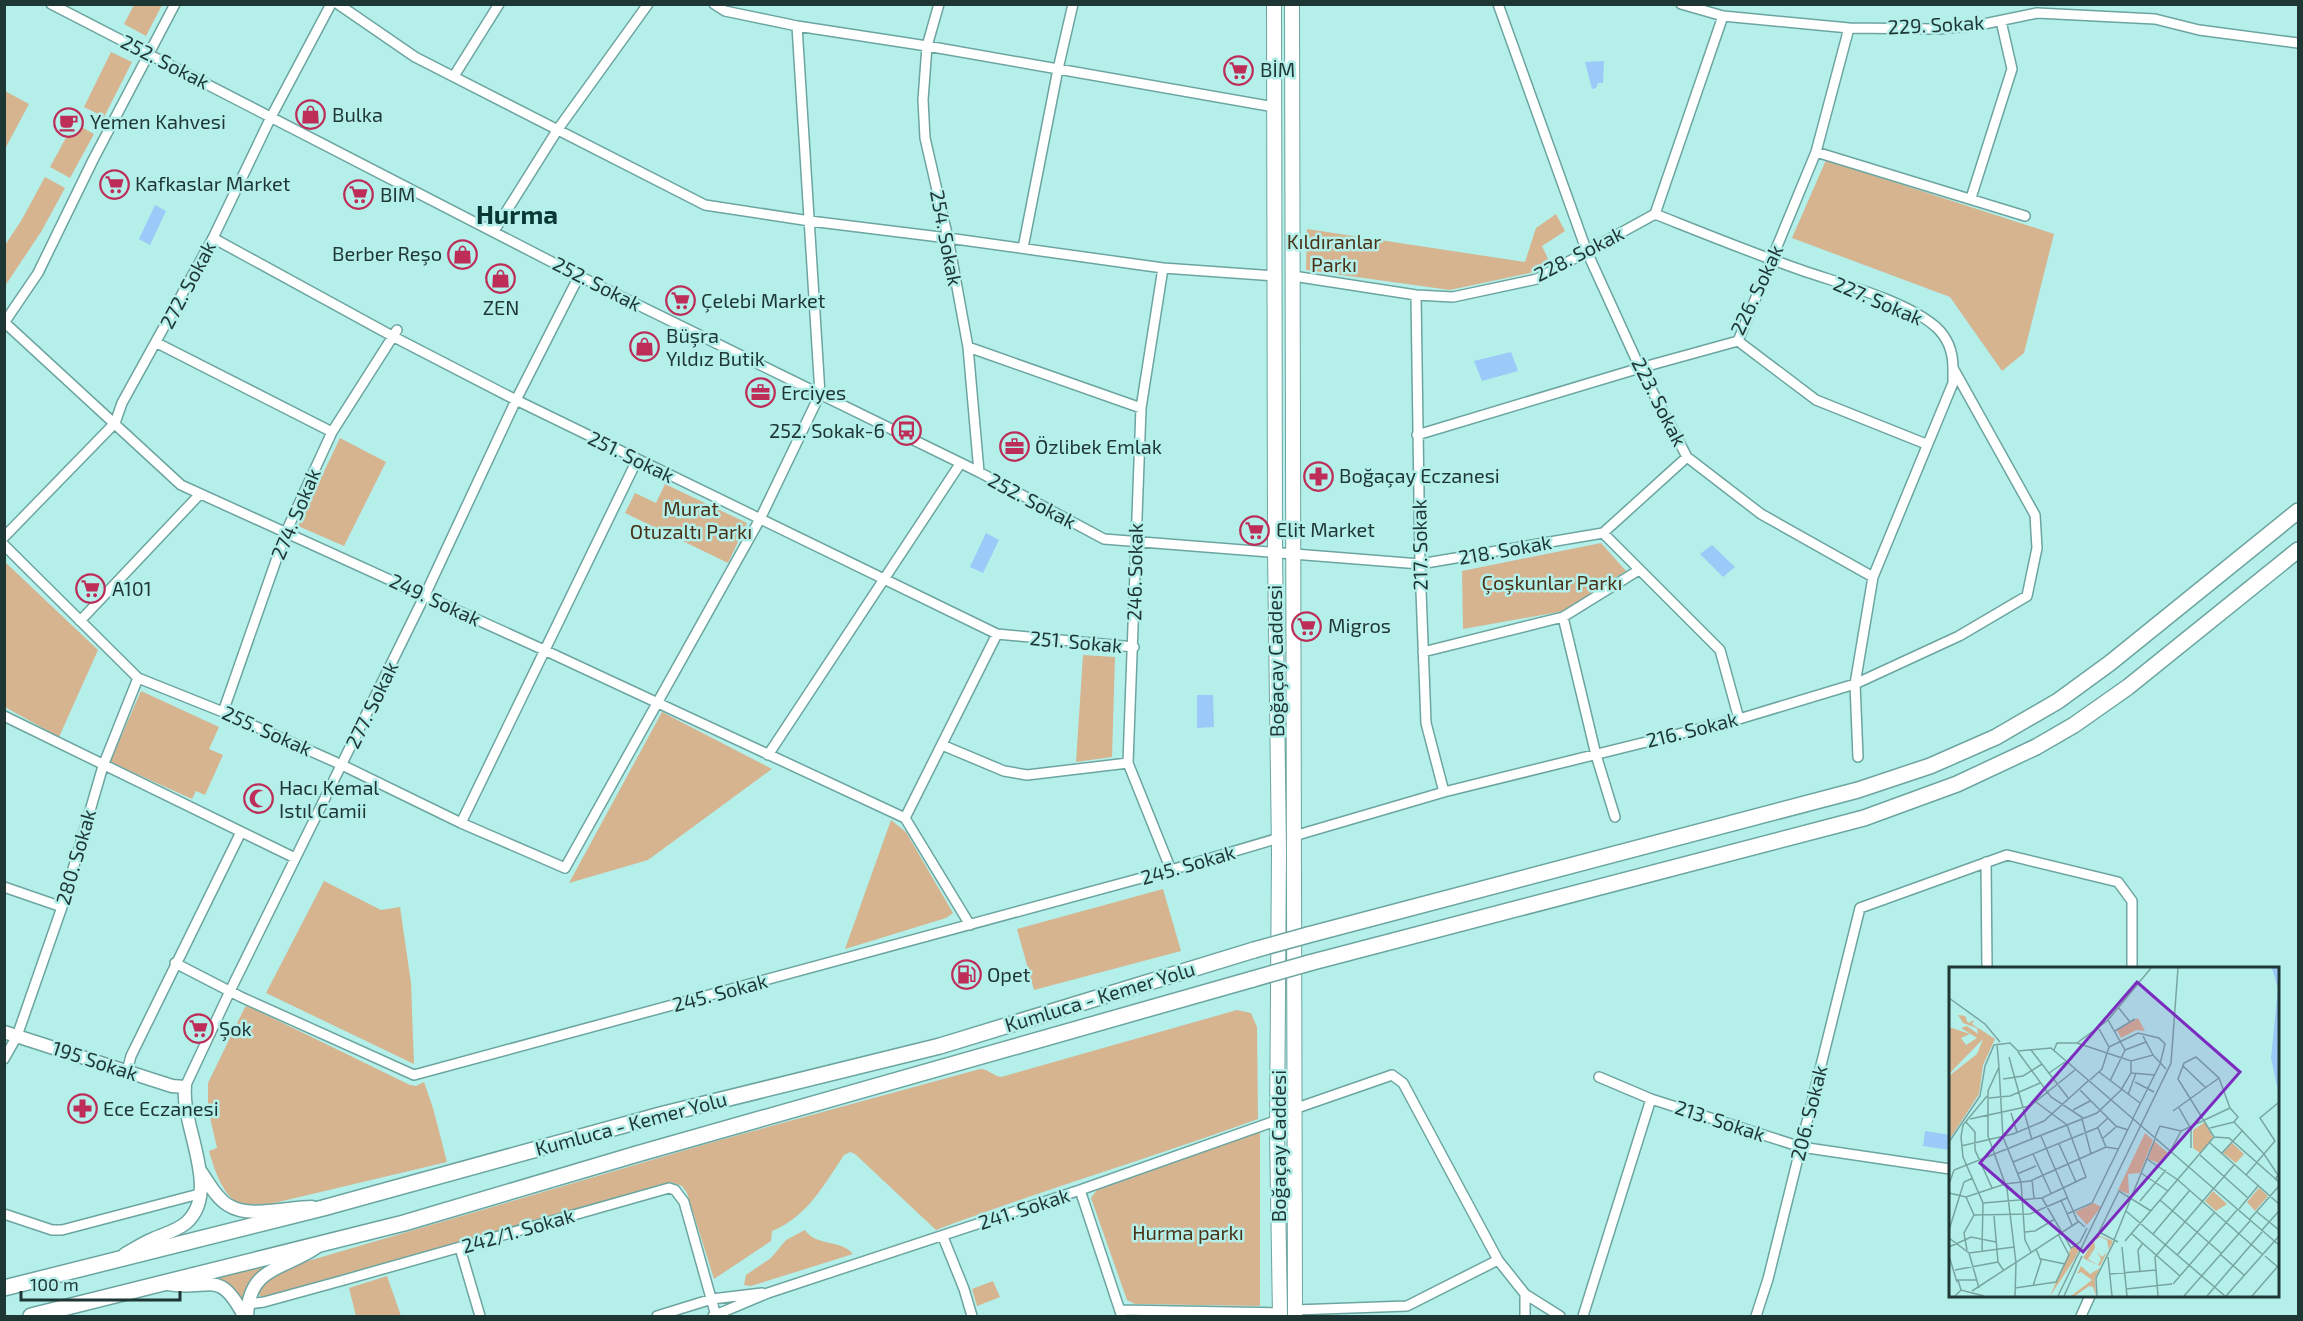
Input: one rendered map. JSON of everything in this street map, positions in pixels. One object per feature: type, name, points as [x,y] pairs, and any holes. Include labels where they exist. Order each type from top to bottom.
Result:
[{"type":"highway","name":"Kumluca - Kemer Yolu","points":[[4,1288],[323,1208],[664,1114],[940,1046],[1254,950],[1858,790],[1930,766],[1996,737],[2058,701],[2110,663],[2298,511]]},
{"type":"highway","name":"Kumluca - Kemer Yolu","points":[[31,1317],[405,1223],[637,1154],[1309,963],[1864,818],[1957,784],[2036,747],[2073,725],[2128,687],[2298,550]]},
{"type":"main road","name":"Boğaçay Caddesi","points":[[1274,4],[1280,1315]]},
{"type":"main road","name":"Boğaçay Caddesi","points":[[1292,4],[1295,1313]]},
{"type":"street","name":"252. Sokak","points":[[51,4],[579,276],[979,472],[1104,539],[1293,554]]},
{"type":"street","points":[[5,323],[38,273],[93,160],[175,4]]},
{"type":"street","name":"272. Sokak","points":[[4,537],[116,423],[122,403],[213,238],[271,117],[331,4]]},
{"type":"street","points":[[338,4],[415,57],[705,205],[1163,268],[1275,276]]},
{"type":"street","points":[[454,76],[499,4]]},
{"type":"street","points":[[494,231],[558,129],[648,4]]},
{"type":"street","points":[[714,4],[725,11],[797,26],[927,45],[1274,107]]},
{"type":"street","name":"254. Sokak","points":[[939,4],[927,45],[923,100],[926,138],[948,238],[968,347],[979,472]]},
{"type":"street","points":[[1023,248],[1073,4]]},
{"type":"street","name":"223. Sokak","points":[[1498,4],[1587,252],[1640,368],[1687,457],[1761,514],[1873,577]]},
{"type":"street","name":"229. Sokak","points":[[1681,4],[1724,16],[1849,28],[1938,29],[2001,21],[2037,13],[2155,20],[2199,30],[2298,43]]},
{"type":"street","points":[[1655,214],[1724,16]]},
{"type":"street","points":[[1971,198],[2012,69],[2001,21]]},
{"type":"street","points":[[657,702],[760,519],[820,394],[797,26]]},
{"type":"street","name":"226. Sokak","points":[[1417,435],[1738,341],[1773,261],[1816,152],[1849,28]]},
{"type":"street","points":[[1816,152],[2025,216]]},
{"type":"street","name":"228. Sokak","points":[[1293,276],[1416,295],[1453,297],[1537,279],[1655,214]]},
{"type":"street","name":"227. Sokak","points":[[1655,214],[1773,261],[1896,304],[1920,315],[1938,328],[1949,345],[1953,356],[1953,368],[2036,515],[2037,548]]},
{"type":"street","name":"251. Sokak","points":[[213,238],[516,400],[997,634],[1134,647]]},
{"type":"street","name":"246. Sokak","points":[[1163,268],[1141,408],[1128,764],[1171,870]]},
{"type":"street","name":"277. Sokak","points":[[185,1087],[425,596],[516,400],[579,276]]},
{"type":"street","name":"217. Sokak","points":[[1416,295],[1420,564],[1426,723],[1444,792]]},
{"type":"street","name":"249. Sokak","points":[[5,323],[181,485],[905,818]]},
{"type":"street","name":"274. Sokak","points":[[223,712],[286,532],[332,432],[395,334]]},
{"type":"street","points":[[1738,341],[1816,400],[1926,444]]},
{"type":"street","points":[[157,343],[332,432]]},
{"type":"street","points":[[968,347],[1141,408]]},
{"type":"street","points":[[1858,757],[1856,684],[1873,577],[1953,383],[1953,368]]},
{"type":"street","points":[[1687,457],[1603,533],[1720,650],[1738,719]]},
{"type":"street","points":[[461,823],[638,460]]},
{"type":"street","points":[[768,755],[960,464]]},
{"type":"street","points":[[80,621],[200,494]]},
{"type":"street","name":"218. Sokak","points":[[1293,554],[1420,564],[1603,533]]},
{"type":"street","name":"255. Sokak","points":[[4,545],[138,678],[223,712],[342,765],[461,823],[565,868],[657,702]]},
{"type":"street","name":"216. Sokak","points":[[1294,836],[1444,792],[1738,719],[1856,684],[1959,636],[2027,596],[2037,548]]},
{"type":"street","points":[[1423,652],[1563,617],[1639,570]]},
{"type":"street","points":[[1563,617],[1596,755],[1615,817]]},
{"type":"street","points":[[970,925],[905,818],[997,634]]},
{"type":"street","name":"280. Sokak","points":[[4,1059],[11,1034],[62,906],[103,765],[138,678]]},
{"type":"street","points":[[4,716],[295,858]]},
{"type":"street","points":[[942,745],[1004,771],[1027,775],[1128,764]]},
{"type":"street","points":[[127,1071],[131,1056],[241,832]]},
{"type":"street","name":"245. Sokak","points":[[176,963],[230,991],[414,1075],[1171,870],[1279,838]]},
{"type":"street","points":[[1987,967],[1986,862],[2007,855],[2118,882],[2132,901],[2132,967]]},
{"type":"street","name":"206. Sokak","points":[[1756,1317],[1768,1279],[1860,908],[1986,862]]},
{"type":"street","points":[[4,887],[62,906]]},
{"type":"street","name":"195 Sokak","points":[[11,1034],[172,1086],[185,1087]]},
{"type":"street","points":[[1294,1109],[1392,1076],[1402,1083],[1498,1260],[1525,1294],[1560,1317]]},
{"type":"street","name":"213. Sokak","points":[[1599,1077],[1651,1099],[1801,1147],[1949,1169]]},
{"type":"street","points":[[114,1260],[152,1239],[176,1230],[197,1209],[201,1172],[184,1101],[185,1087]]},
{"type":"street","points":[[1583,1317],[1651,1099]]},
{"type":"street","name":"241. Sokak","points":[[715,1316],[768,1293],[943,1237],[1278,1120]]},
{"type":"street","points":[[201,1172],[220,1198],[229,1206],[242,1210],[255,1212],[299,1207],[323,1208]]},
{"type":"street","name":"242/1. Sokak","points":[[247,1312],[264,1302],[669,1188],[675,1190],[684,1202],[712,1299]]},
{"type":"street","points":[[1080,1190],[1121,1313],[1280,1315]]},
{"type":"street","points":[[4,1214],[52,1230],[62,1230],[199,1194]]},
{"type":"street","points":[[943,1237],[964,1289],[972,1317]]},
{"type":"street","points":[[168,1284],[218,1285],[247,1312],[254,1289],[264,1275],[277,1266],[302,1257],[320,1245]]},
{"type":"street","points":[[459,1248],[480,1317]]},
{"type":"street","points":[[1295,1313],[1407,1306],[1498,1260]]},
{"type":"street","name":"241. Sokak","points":[[657,1317],[712,1299],[768,1293]]},
{"type":"street","points":[[1525,1294],[1525,1317]]},
{"type":"street","points":[[2081,1317],[2090,1297]]},
{"type":"street","points":[[712,1299],[715,1316]]},
{"type":"green space","points":[[134,5],[162,5],[146,36],[124,24]]},
{"type":"green space","points":[[111,52],[132,62],[104,117],[84,107]]},
{"type":"green space","points":[[5,91],[29,104],[5,149]]},
{"type":"green space","points":[[74,123],[94,134],[70,178],[50,167]]},
{"type":"green space","points":[[1826,160],[2054,234],[2024,353],[2002,371],[1950,297],[1792,238]]},
{"type":"green space","points":[[45,177],[65,188],[41,232],[5,286],[5,245]]},
{"type":"green space","name":"Kıldıranlar Parkı","points":[[1556,214],[1565,231],[1542,246],[1550,263],[1534,272],[1450,290],[1306,270],[1307,229],[1525,262],[1536,228]]},
{"type":"green space","points":[[340,438],[386,462],[344,546],[298,526]]},
{"type":"green space","name":"Murat Otuzaltı Parkı","points":[[665,484],[747,523],[728,563],[625,513],[635,493],[656,503]]},
{"type":"green space","name":"Çoşkunlar Parkı","points":[[1601,543],[1626,571],[1564,611],[1463,629],[1462,571]]},
{"type":"green space","points":[[4,561],[98,650],[59,737],[5,707]]},
{"type":"green space","points":[[1083,655],[1115,657],[1112,757],[1076,762]]},
{"type":"green space","points":[[141,691],[219,727],[209,749],[223,755],[205,795],[196,791],[192,799],[110,762]]},
{"type":"green space","points":[[662,712],[772,769],[648,860],[569,883]]},
{"type":"green space","points":[[891,820],[906,832],[953,913],[946,918],[845,949]]},
{"type":"green space","points":[[324,881],[381,910],[400,907],[411,983],[414,1064],[266,993]]},
{"type":"green space","points":[[1163,889],[1181,951],[1034,990],[1017,929]]},
{"type":"green space","points":[[248,1006],[410,1085],[416,1086],[424,1082],[447,1162],[270,1204],[251,1207],[231,1198],[221,1183],[209,1151],[217,1148],[208,1109],[208,1083],[245,1007]]},
{"type":"green space","points":[[1237,1010],[1251,1013],[1257,1027],[1258,1119],[936,1230],[855,1154],[850,1152],[844,1155],[822,1189],[805,1209],[772,1231],[771,1241],[714,1279],[687,1193],[682,1186],[671,1182],[264,1297],[258,1293],[266,1280],[291,1266],[713,1142],[980,1069],[1001,1077]]},
{"type":"green space","name":"Hurma parkı","points":[[1260,1131],[1260,1306],[1135,1304],[1127,1300],[1091,1198],[1097,1190]]},
{"type":"green space","points":[[805,1230],[815,1239],[842,1246],[853,1254],[751,1286],[744,1285],[746,1275],[771,1258],[786,1240]]},
{"type":"green space","points":[[269,1263],[263,1270],[244,1309],[222,1282],[213,1277]]},
{"type":"green space","points":[[387,1276],[401,1316],[356,1316],[349,1288]]},
{"type":"green space","points":[[993,1281],[1000,1297],[977,1306],[972,1289]]},
{"type":"water","points":[[1604,61],[1603,83],[1598,83],[1596,88],[1592,89],[1585,62]]},
{"type":"water","points":[[155,205],[166,211],[150,245],[139,239]]},
{"type":"water","points":[[1511,352],[1518,371],[1482,381],[1474,361]]},
{"type":"water","points":[[986,533],[999,540],[983,573],[970,567]]},
{"type":"water","points":[[1712,545],[1735,567],[1723,577],[1700,554]]},
{"type":"water","points":[[1197,695],[1213,695],[1214,727],[1197,728]]},
{"type":"water","points":[[1925,1131],[1949,1135],[1949,1150],[1923,1146]]},
{"type":"place","name":"BİM","points":[[1239,70]]},
{"type":"place","name":"Bulka","points":[[311,115]]},
{"type":"place","name":"Yemen Kahvesi","points":[[69,122]]},
{"type":"place","name":"Kafkaslar Market","points":[[114,184]]},
{"type":"place","name":"BIM","points":[[359,195]]},
{"type":"place","name":"Berber Reşo","points":[[463,254]]},
{"type":"place","name":"ZEN","points":[[501,278]]},
{"type":"place","name":"Çelebi Market","points":[[680,301]]},
{"type":"place","name":"Büşra Yıldız Butik","points":[[645,347]]},
{"type":"place","name":"Erciyes","points":[[760,393]]},
{"type":"place","name":"252. Sokak-6","points":[[906,431]]},
{"type":"place","name":"Özlibek Emlak","points":[[1014,447]]},
{"type":"place","name":"Boğaçay Eczanesi","points":[[1318,476]]},
{"type":"place","name":"Elit Market","points":[[1255,530]]},
{"type":"place","name":"A101","points":[[91,589]]},
{"type":"place","name":"Migros","points":[[1307,626]]},
{"type":"place","name":"Hacı Kemal Istıl Camii","points":[[258,799]]},
{"type":"place","name":"Opet","points":[[966,975]]},
{"type":"place","name":"Şok","points":[[198,1029]]},
{"type":"place","name":"Ece Eczanesi","points":[[82,1109]]},
{"type":"district","name":"Hurma","points":[[517,215]]}]
